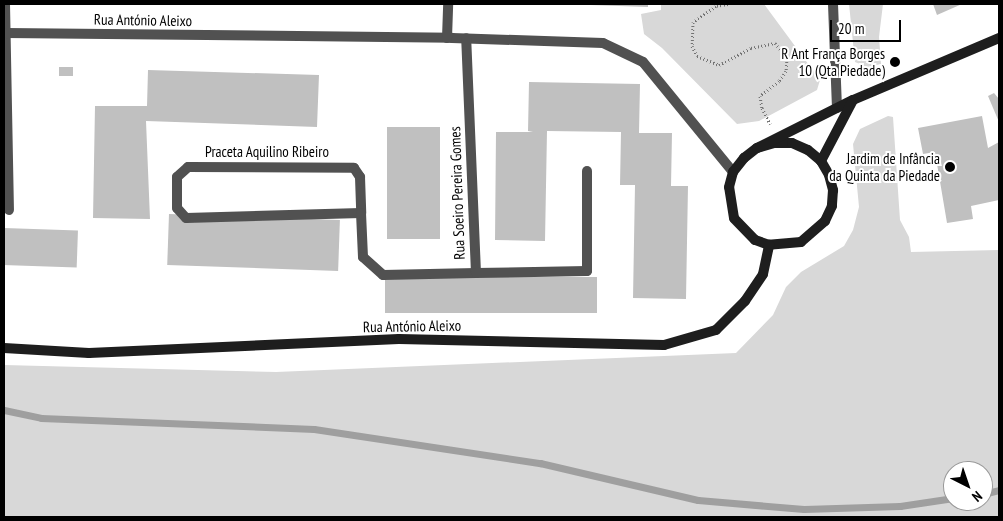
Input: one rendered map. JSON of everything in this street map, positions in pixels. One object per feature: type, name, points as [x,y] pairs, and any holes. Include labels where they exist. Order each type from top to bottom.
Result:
[{"type":"street","points":[[5,4],[9,210]]},
{"type":"street","points":[[447,38],[448,4]]},
{"type":"street","points":[[833,4],[837,108]]},
{"type":"street","name":"Rua António Aleixo","points":[[6,33],[466,38],[603,43],[643,62],[734,172]]},
{"type":"street","name":"Rua Soeiro Pereira Gomes","points":[[362,213],[363,257],[383,275],[476,273],[466,38]]},
{"type":"street","points":[[757,148],[774,143],[792,143],[808,150],[821,161],[833,190],[832,206],[825,221],[801,242],[769,245],[755,240],[734,218],[729,203],[734,172],[744,158],[757,148],[853,100],[999,38]]},
{"type":"street","points":[[821,161],[853,100]]},
{"type":"street","name":"Praceta Aquilino Ribeiro","points":[[188,167],[354,168],[360,177],[362,213],[186,218],[177,208],[177,177],[188,167]]},
{"type":"street","points":[[476,273],[587,271],[587,172]]},
{"type":"street","name":"Rua António Aleixo","points":[[4,348],[89,353],[399,339],[664,345],[716,330],[745,301],[763,274],[769,245]]},
{"type":"path","points":[[728,4],[716,6],[693,22],[692,46],[697,56],[719,65],[751,48],[775,43],[787,58],[786,71],[779,82],[760,96],[762,108],[777,138]]},
{"type":"shaded area","points":[[661,4],[764,4],[820,80],[817,90],[759,121],[737,124],[662,48],[644,34],[641,14],[661,10]]},
{"type":"shaded area","points":[[849,4],[883,4],[879,37],[881,64],[867,67],[855,62]]},
{"type":"shaded area","points":[[888,116],[893,117],[900,220],[909,237],[911,252],[999,250],[999,517],[4,517],[4,365],[276,372],[736,353],[773,315],[786,287],[801,272],[844,246],[853,230],[859,207],[853,144],[860,129]]},
{"type":"building","points":[[648,4],[648,7],[590,5]]},
{"type":"building","points":[[933,4],[962,4],[937,15]]},
{"type":"building","points":[[59,67],[73,67],[73,76],[59,76]]},
{"type":"building","points":[[148,70],[319,75],[317,127],[146,121],[150,219],[93,218],[95,106],[147,106]]},
{"type":"building","points":[[529,82],[640,84],[639,133],[672,133],[671,186],[688,186],[686,299],[633,298],[635,185],[620,185],[621,132],[547,131],[545,241],[495,240],[496,132],[533,132],[528,131]]},
{"type":"building","points":[[994,93],[999,99],[999,122],[988,96]]},
{"type":"building","points":[[982,116],[988,148],[999,142],[999,200],[971,206],[973,219],[947,223],[935,152],[923,154],[918,128]]},
{"type":"building","points":[[387,127],[440,127],[440,239],[387,239]]},
{"type":"building","points":[[169,214],[340,220],[338,271],[167,265]]},
{"type":"building","points":[[4,228],[78,231],[77,268],[4,265]]},
{"type":"building","points":[[385,277],[597,277],[597,313],[385,313]]},
{"type":"waterway","points":[[4,410],[41,418],[314,429],[540,463],[698,500],[804,509],[900,506],[943,500]]},
{"type":"waterway","points":[[993,492],[999,490]]},
{"type":"place","name":"R Ant França Borges 10 (Qta Piedade)","points":[[895,62]]},
{"type":"place","name":"Jardim de Infância da Quinta da Piedade","points":[[950,167]]}]
